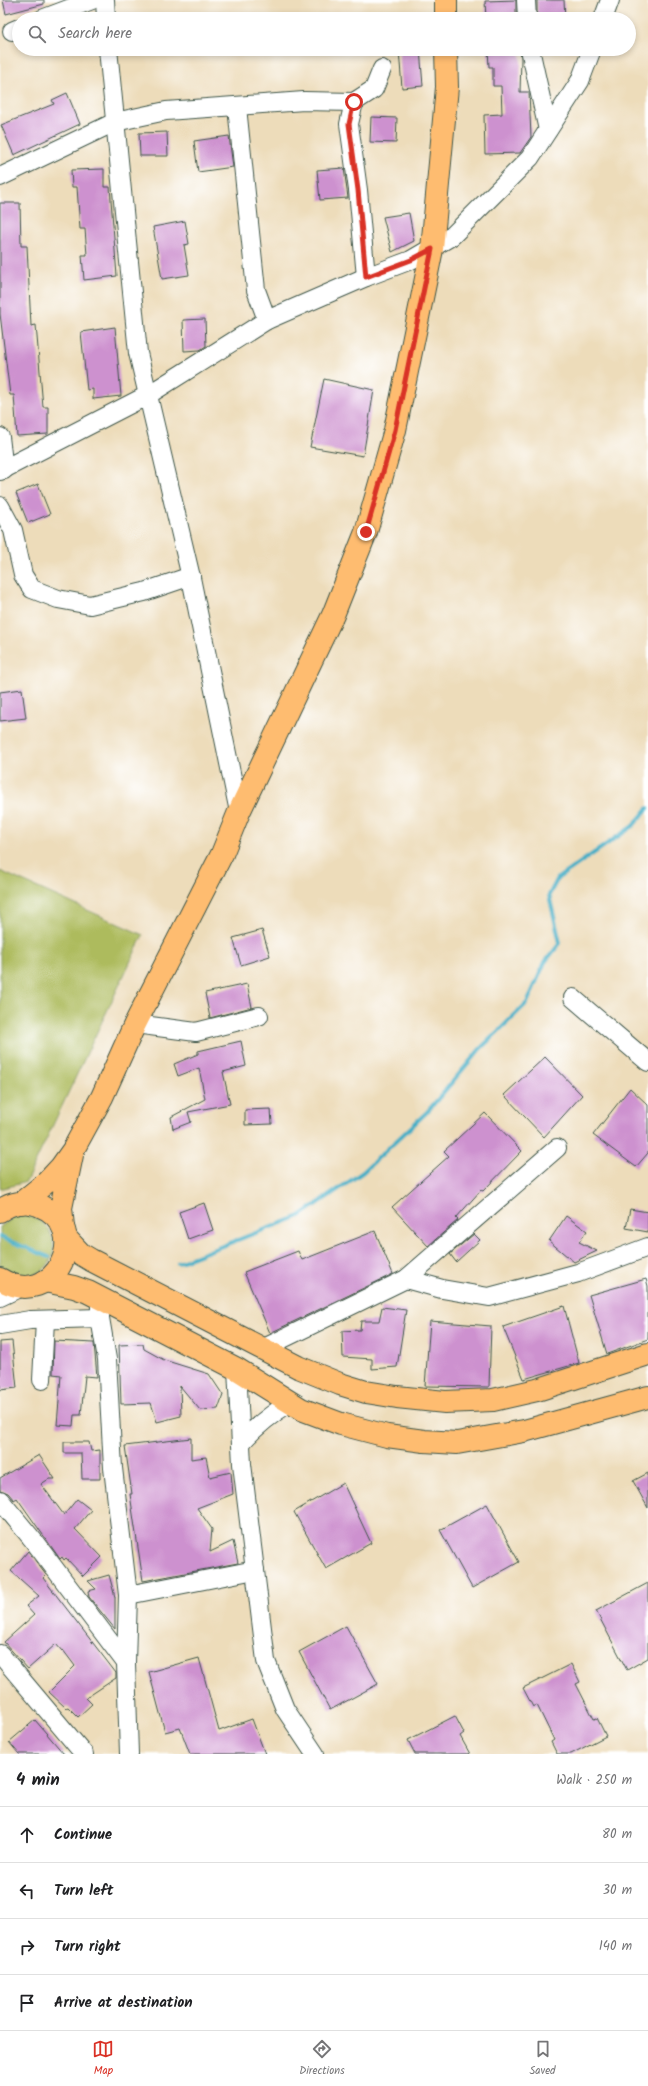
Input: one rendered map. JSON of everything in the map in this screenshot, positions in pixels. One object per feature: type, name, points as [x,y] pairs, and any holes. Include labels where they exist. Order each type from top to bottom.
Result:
[{"type":"main road","points":[[446,0],[446,12]]},
{"type":"main road","points":[[21,1203],[47,1182],[73,1150],[102,1097],[135,1024],[222,854],[239,812],[333,615],[366,532],[395,430],[432,249],[447,87],[446,56]]},
{"type":"main road","points":[[0,1279],[9,1284],[21,1287],[34,1286],[45,1282],[55,1274],[63,1263],[66,1251],[61,1208],[73,1150]]},
{"type":"main road","points":[[0,1211],[12,1204],[21,1203],[34,1203],[46,1208],[55,1216],[64,1232],[81,1254],[91,1260],[264,1348],[298,1367],[340,1384],[366,1392],[445,1402],[493,1400],[537,1390],[648,1354]]},
{"type":"main road","points":[[45,1282],[74,1287],[100,1308],[237,1369],[301,1409],[342,1424],[387,1436],[424,1441],[457,1443],[524,1431],[648,1397]]},
{"type":"street","points":[[60,12],[92,0]]},
{"type":"street","points":[[105,0],[106,12]]},
{"type":"street","points":[[526,0],[527,12]]},
{"type":"street","points":[[606,12],[610,0]]},
{"type":"street","points":[[109,56],[138,353],[191,576],[239,812]]},
{"type":"street","points":[[532,56],[548,130]]},
{"type":"street","points":[[0,437],[2,470],[148,395],[268,320],[366,277],[411,260],[432,249],[452,236],[530,158],[580,81],[589,56]]},
{"type":"street","points":[[0,177],[115,122],[166,111],[304,101],[354,102],[374,90],[382,69]]},
{"type":"street","points":[[354,102],[349,124],[358,190],[366,277]]},
{"type":"street","points":[[237,107],[256,290],[268,320]]},
{"type":"street","points":[[0,506],[14,530],[23,575],[32,589],[58,599],[90,605],[144,592],[191,576]]},
{"type":"street","points":[[573,998],[648,1062]]},
{"type":"street","points":[[135,1024],[196,1032],[259,1016]]},
{"type":"street","points":[[264,1348],[406,1279],[557,1148]]},
{"type":"street","points":[[406,1279],[442,1289],[489,1296],[578,1273],[648,1247]]},
{"type":"street","points":[[0,1297],[21,1287]]},
{"type":"street","points":[[0,1325],[45,1320],[100,1308],[107,1359],[112,1468],[128,1595],[126,1663],[129,1754]]},
{"type":"street","points":[[42,1380],[45,1320]]},
{"type":"street","points":[[237,1369],[241,1443],[266,1662],[285,1709],[315,1754]]},
{"type":"street","points":[[241,1443],[255,1426],[272,1413],[291,1402]]},
{"type":"street","points":[[0,1500],[33,1540],[126,1663]]},
{"type":"street","points":[[128,1595],[255,1570]]},
{"type":"street","points":[[0,1654],[84,1754]]},
{"type":"green space","points":[[0,871],[143,935],[26,1182],[0,1189]]},
{"type":"green space","points":[[24,1215],[38,1220],[48,1229],[53,1239],[53,1251],[50,1261],[43,1270],[33,1275],[14,1274],[7,1271],[0,1265],[0,1227],[14,1217]]},
{"type":"building","points":[[3,0],[44,0],[44,4],[6,14]]},
{"type":"building","points":[[516,0],[516,12],[486,12],[485,1]]},
{"type":"building","points":[[537,0],[564,0],[565,12],[537,12]]},
{"type":"building","points":[[399,56],[421,56],[423,86],[402,88]]},
{"type":"building","points":[[488,56],[521,56],[520,92],[529,92],[531,137],[520,153],[485,154],[484,115],[502,114],[501,86],[493,86],[493,67],[489,67]]},
{"type":"building","points":[[67,93],[80,124],[14,155],[1,125],[54,104],[52,100]]},
{"type":"building","points":[[371,117],[397,118],[396,143],[370,142]]},
{"type":"building","points":[[167,132],[168,156],[140,156],[139,133]]},
{"type":"building","points":[[229,136],[233,167],[198,172],[194,141]]},
{"type":"building","points":[[344,168],[348,198],[320,200],[317,170]]},
{"type":"building","points":[[104,169],[104,187],[110,187],[117,276],[84,280],[82,255],[87,255],[85,229],[80,229],[77,187],[72,187],[71,170]]},
{"type":"building","points":[[0,203],[20,203],[21,246],[27,246],[31,326],[36,325],[43,407],[48,407],[48,434],[17,436],[14,395],[10,395],[0,314]]},
{"type":"building","points":[[409,213],[414,241],[392,252],[383,217]]},
{"type":"building","points":[[185,221],[189,244],[184,245],[189,275],[162,279],[153,227]]},
{"type":"building","points":[[205,319],[206,346],[200,350],[184,351],[183,320]]},
{"type":"building","points":[[115,327],[121,396],[93,399],[93,389],[87,390],[81,332]]},
{"type":"building","points":[[324,379],[374,390],[363,456],[310,447]]},
{"type":"building","points":[[38,484],[50,514],[28,523],[16,493]]},
{"type":"building","points":[[22,689],[26,718],[0,721],[0,692]]},
{"type":"building","points":[[262,930],[270,956],[241,965],[233,938]]},
{"type":"building","points":[[247,984],[252,1007],[210,1018],[205,993]]},
{"type":"building","points":[[241,1041],[246,1066],[223,1072],[230,1104],[188,1112],[191,1122],[173,1129],[171,1117],[205,1099],[199,1068],[178,1076],[174,1064],[198,1054],[198,1051]]},
{"type":"building","points":[[545,1057],[582,1095],[544,1137],[504,1095]]},
{"type":"building","points":[[630,1088],[648,1105],[648,1153],[636,1167],[593,1135]]},
{"type":"building","points":[[271,1109],[272,1124],[245,1125],[245,1110]]},
{"type":"building","points":[[485,1113],[522,1151],[483,1191],[481,1190],[456,1218],[458,1220],[428,1246],[392,1207],[449,1156],[444,1151]]},
{"type":"building","points":[[204,1203],[213,1230],[188,1239],[179,1212]]},
{"type":"building","points":[[630,1209],[648,1212],[648,1232],[626,1228]]},
{"type":"building","points":[[566,1216],[587,1231],[579,1242],[597,1251],[574,1262],[549,1241]]},
{"type":"building","points":[[375,1231],[393,1274],[270,1333],[244,1272],[298,1251],[302,1260]]},
{"type":"building","points":[[474,1234],[480,1240],[456,1262],[450,1254]]},
{"type":"building","points":[[646,1279],[648,1286],[648,1339],[607,1354],[589,1295]]},
{"type":"building","points":[[564,1306],[579,1363],[524,1379],[503,1327]]},
{"type":"building","points":[[382,1307],[406,1310],[397,1367],[372,1369],[372,1359],[343,1357],[342,1331],[360,1330],[361,1321],[379,1321]]},
{"type":"building","points":[[430,1321],[491,1326],[489,1387],[425,1386]]},
{"type":"building","points":[[12,1341],[17,1388],[0,1390],[0,1342]]},
{"type":"building","points":[[54,1341],[94,1343],[97,1377],[85,1376],[81,1415],[74,1415],[73,1426],[57,1425],[61,1375],[53,1374]]},
{"type":"building","points":[[143,1344],[144,1349],[164,1360],[209,1374],[223,1395],[218,1409],[200,1410],[180,1386],[181,1416],[157,1422],[151,1403],[121,1404],[119,1345]]},
{"type":"building","points":[[191,1438],[191,1459],[206,1457],[210,1477],[231,1472],[233,1494],[197,1508],[212,1529],[210,1552],[233,1541],[238,1563],[143,1581],[130,1494],[132,1494],[125,1446]]},
{"type":"building","points":[[64,1442],[89,1442],[91,1451],[100,1450],[100,1479],[82,1479],[81,1453],[64,1453]]},
{"type":"building","points":[[39,1455],[55,1479],[49,1479],[41,1484],[64,1515],[77,1499],[91,1510],[75,1529],[102,1557],[83,1576],[66,1558],[64,1560],[62,1557],[60,1559],[17,1498],[14,1500],[8,1493],[0,1490],[0,1478]]},
{"type":"building","points":[[648,1473],[648,1508],[633,1481]]},
{"type":"building","points":[[343,1483],[371,1543],[326,1569],[294,1512]]},
{"type":"building","points":[[487,1504],[519,1562],[472,1588],[440,1530]]},
{"type":"building","points":[[28,1551],[46,1575],[43,1578],[116,1673],[116,1678],[86,1698],[92,1704],[78,1717],[49,1692],[75,1666],[63,1650],[62,1651],[56,1644],[28,1669],[4,1642],[34,1615],[26,1606],[39,1596],[11,1571]]},
{"type":"building","points":[[109,1575],[115,1597],[115,1629],[89,1597],[88,1591],[96,1589],[88,1581]]},
{"type":"building","points":[[648,1583],[648,1658],[627,1670],[596,1611]]},
{"type":"building","points":[[346,1626],[378,1684],[330,1710],[299,1652]]},
{"type":"building","points":[[199,1658],[219,1731],[252,1719],[265,1754],[190,1754],[180,1728],[165,1732],[149,1672]]},
{"type":"building","points":[[571,1664],[580,1682],[576,1684],[594,1719],[597,1718],[606,1736],[571,1754],[557,1754],[551,1742],[554,1740],[537,1705],[533,1707],[523,1688]]},
{"type":"building","points":[[455,1716],[464,1733],[460,1736],[470,1754],[415,1754],[408,1740]]},
{"type":"building","points":[[35,1720],[64,1754],[19,1754],[9,1742]]},
{"type":"waterway","points":[[178,1263],[300,1216],[363,1172],[427,1112],[480,1049],[527,1003],[545,962],[560,943],[549,895],[558,878],[633,826],[648,808]]},
{"type":"waterway","points":[[0,1237],[49,1257]]},
{"type":"route","points":[[354,102],[349,124],[358,190],[366,277],[411,260],[432,249],[395,430],[366,532]]}]
